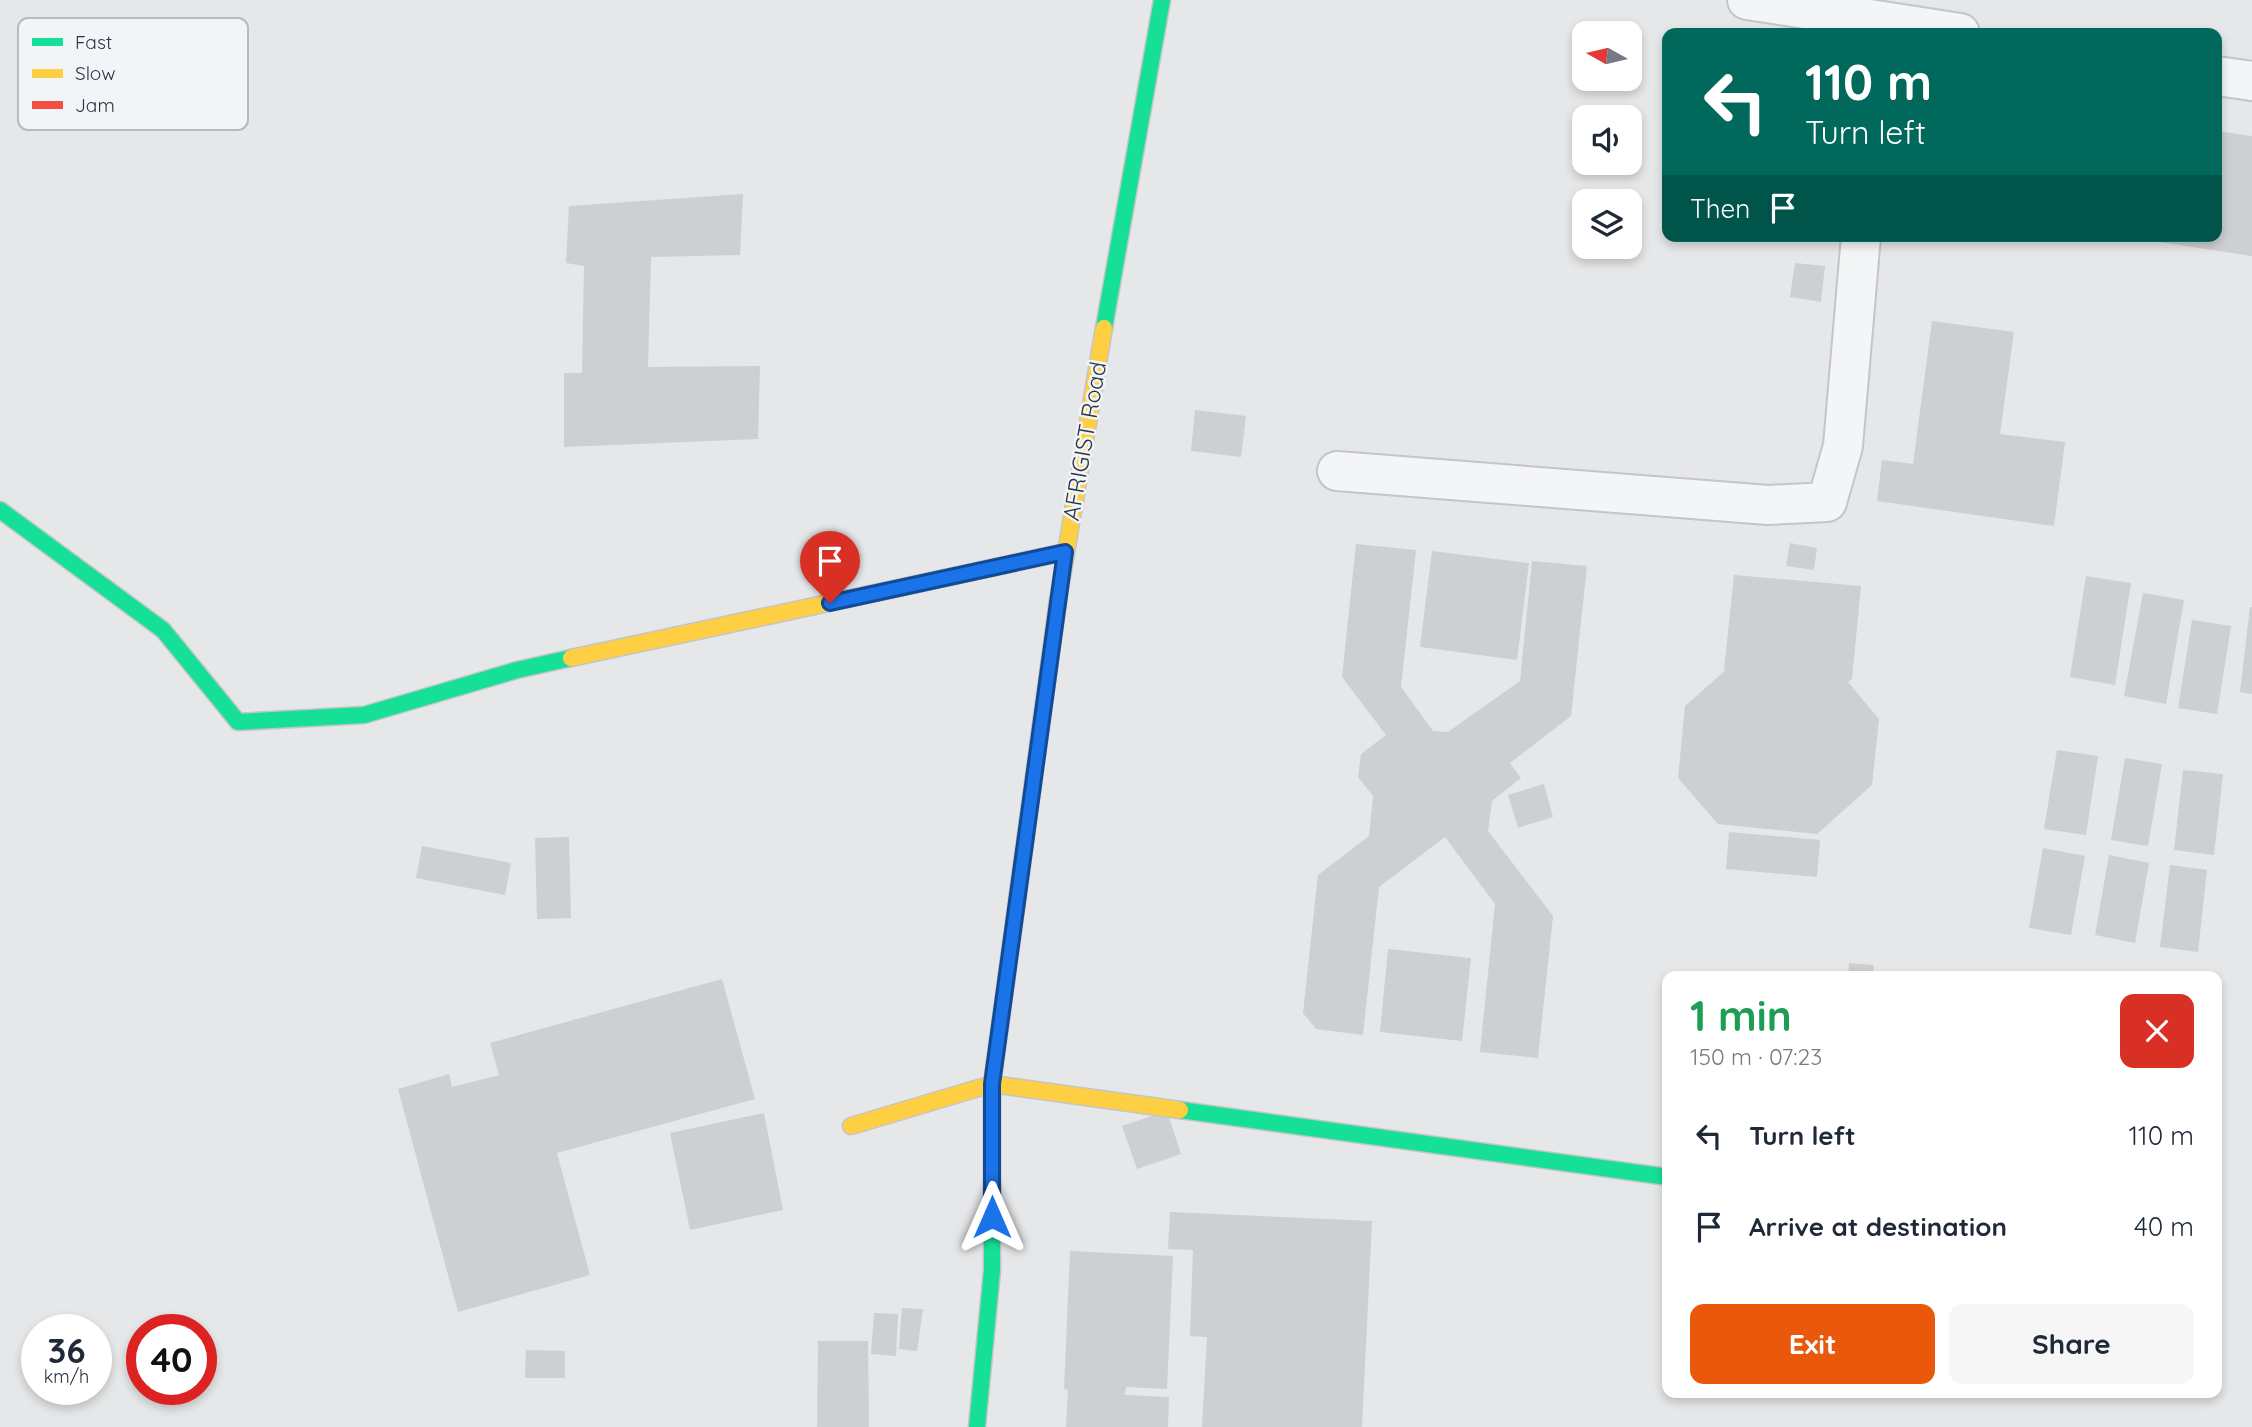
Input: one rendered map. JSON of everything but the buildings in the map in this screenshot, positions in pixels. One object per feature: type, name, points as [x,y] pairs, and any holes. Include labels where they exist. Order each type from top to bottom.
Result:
[{"type":"street","name":"AFRIGIST Road","points":[[977,1427],[992,1270],[992,1084],[1065,552],[1162,0]]},
{"type":"street","points":[[1747,0],[1879,27]]},
{"type":"street","points":[[2222,77],[2252,81]]},
{"type":"street","points":[[1337,471],[1768,505],[1827,502],[1843,446],[1860,242]]},
{"type":"street","points":[[0,510],[163,631],[238,722],[364,715],[517,670],[1065,552]]},
{"type":"street","points":[[851,1126],[992,1084],[1662,1176]]},
{"type":"traffic: fast","points":[[1104,328],[1162,0]]},
{"type":"traffic: fast","points":[[0,510],[163,630],[238,722],[364,715],[517,670],[571,658]]},
{"type":"traffic: fast","points":[[977,1427],[992,1270],[992,1084],[1058,600]]},
{"type":"traffic: fast","points":[[1180,1110],[1662,1176]]},
{"type":"traffic: slow","points":[[1058,600],[1104,328]]},
{"type":"traffic: slow","points":[[571,658],[847,599]]},
{"type":"traffic: slow","points":[[851,1126],[992,1084],[1180,1110]]},
{"type":"traffic: jam","points":[[847,599],[1065,552]]},
{"type":"route","points":[[830,603],[1065,552],[992,1084],[992,1217]]}]
